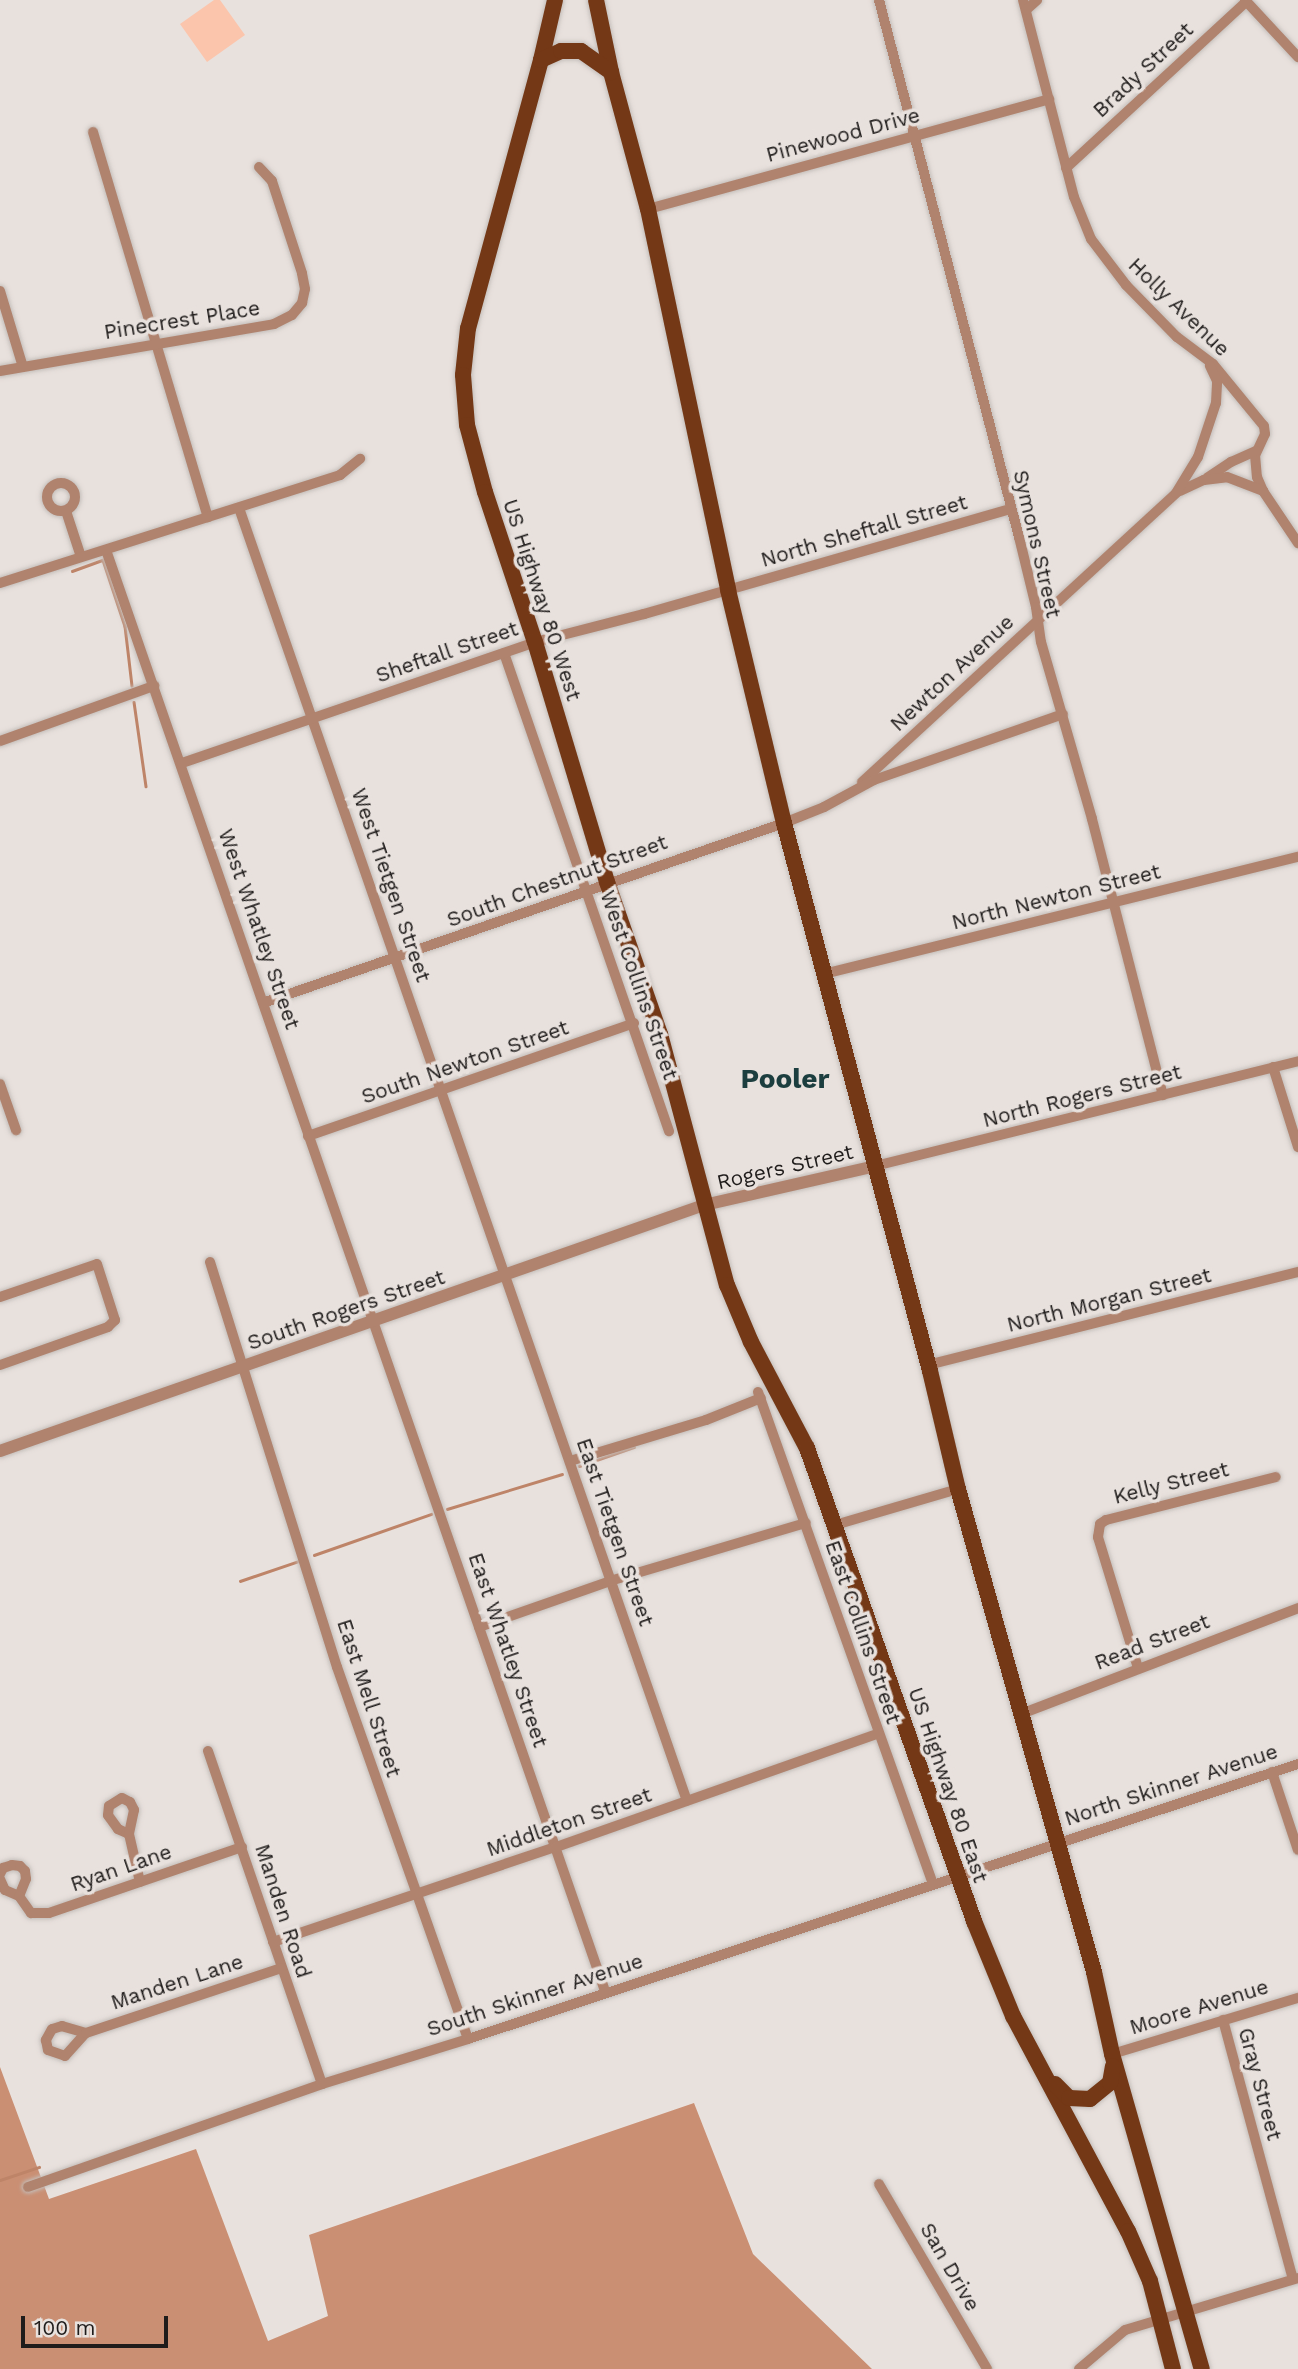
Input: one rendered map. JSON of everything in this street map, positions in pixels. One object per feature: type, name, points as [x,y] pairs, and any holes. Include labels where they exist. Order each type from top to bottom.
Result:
[{"type":"main road","name":"US Highway 80 West","points":[[555,0],[474,304],[463,375],[467,425],[485,492],[535,642],[607,882],[680,1101],[704,1205]]},
{"type":"main road","points":[[596,0],[611,72],[648,209],[728,590],[783,823],[928,1365],[958,1489],[1094,1972],[1112,2054],[1202,2369]]},
{"type":"main road","points":[[541,60],[561,51],[581,51],[611,72]]},
{"type":"main road","name":"US Highway 80 East","points":[[704,1205],[727,1285],[751,1342],[807,1448],[958,1877],[1013,2016],[1128,2231],[1150,2281],[1173,2369]]},
{"type":"main road","points":[[1038,2063],[1062,2094],[1082,2101],[1096,2096],[1110,2083],[1112,2054]]},
{"type":"street","name":"Symons Street","points":[[879,0],[1010,509],[1041,642],[1114,902],[1163,1095]]},
{"type":"street","points":[[1025,5],[1037,0]]},
{"type":"street","points":[[1246,1],[1298,57]]},
{"type":"street","name":"Brady Street","points":[[1066,168],[1246,1]]},
{"type":"street","name":"Holly Avenue","points":[[1025,5],[1079,214],[1099,253],[1157,317],[1218,370],[1264,426],[1265,434],[1256,451],[1255,470],[1263,491],[1298,543]]},
{"type":"street","name":"Pinewood Drive","points":[[648,209],[1049,99]]},
{"type":"street","points":[[93,132],[208,517]]},
{"type":"street","name":"Pinecrest Place","points":[[0,371],[274,324],[292,315],[302,303],[305,289],[272,181],[259,167]]},
{"type":"street","points":[[0,291],[23,367]]},
{"type":"street","name":"Newton Avenue","points":[[846,794],[1176,493],[1198,457],[1217,398],[1213,370],[1196,352]]},
{"type":"street","name":"Newton Avenue","points":[[1176,493],[1256,451]]},
{"type":"street","points":[[0,583],[340,475],[360,459]]},
{"type":"street","name":"Newton Avenue","points":[[1204,480],[1231,478],[1263,491]]},
{"type":"street","name":"West Tietgen Street","points":[[239,508],[505,1276]]},
{"type":"street","name":"North Sheftall Street","points":[[728,590],[1010,509]]},
{"type":"street","points":[[66,511],[81,557]]},
{"type":"street","name":"West Whatley Street","points":[[106,550],[374,1321]]},
{"type":"street","name":"Sheftall Street","points":[[182,763],[535,642],[728,590]]},
{"type":"street","name":"West Collins Street","points":[[503,653],[634,1023],[668,1131]]},
{"type":"street","points":[[0,741],[154,686]]},
{"type":"street","name":"South Chestnut Street","points":[[263,1003],[501,922],[585,889],[783,823],[882,778],[1063,714]]},
{"type":"street","name":"North Newton Street","points":[[824,974],[1298,856]]},
{"type":"street","name":"South Newton Street","points":[[308,1136],[634,1023]]},
{"type":"street","name":"North Rogers Street","points":[[875,1166],[1298,1061]]},
{"type":"street","points":[[1273,1067],[1298,1147]]},
{"type":"street","points":[[0,1084],[16,1130]]},
{"type":"street","name":"Rogers Street","points":[[704,1205],[875,1166]]},
{"type":"street","name":"South Rogers Street","points":[[0,1451],[704,1205]]},
{"type":"street","name":"East Mell Street","points":[[210,1262],[245,1366],[337,1667],[415,1895],[468,2039]]},
{"type":"street","points":[[0,1297],[97,1264],[115,1320],[108,1327],[0,1365]]},
{"type":"street","name":"North Morgan Street","points":[[928,1365],[1298,1272]]},
{"type":"street","name":"East Tietgen Street","points":[[505,1276],[613,1580],[687,1801]]},
{"type":"street","name":"East Whatley Street","points":[[374,1321],[605,1992]]},
{"type":"street","name":"East Collins Street","points":[[570,1461],[706,1420],[759,1395],[806,1523],[877,1734],[933,1884]]},
{"type":"street","name":"Kelly Street","points":[[1138,1668],[1098,1537],[1100,1524],[1106,1520],[1276,1477]]},
{"type":"street","points":[[835,1525],[958,1489]]},
{"type":"street","points":[[479,1627],[613,1580],[806,1523]]},
{"type":"street","name":"Read Street","points":[[1021,1714],[1298,1608]]},
{"type":"street","name":"Middleton Street","points":[[273,1941],[556,1847],[877,1734]]},
{"type":"street","name":"Manden Road","points":[[208,1751],[322,2084]]},
{"type":"street","name":"North Skinner Avenue","points":[[1056,1843],[1298,1764]]},
{"type":"street","points":[[1272,1772],[1298,1850]]},
{"type":"street","points":[[129,1834],[140,1882]]},
{"type":"street","name":"South Skinner Avenue","points":[[28,2187],[322,2084],[468,2039],[1056,1843]]},
{"type":"street","name":"Ryan Lane","points":[[19,1896],[26,1879],[26,1871],[12,1864],[3,1868],[0,1876],[5,1889],[19,1896],[31,1913],[49,1913],[242,1847]]},
{"type":"street","name":"Manden Lane","points":[[86,2033],[281,1968]]},
{"type":"street","name":"Moore Avenue","points":[[1112,2054],[1298,1998]]},
{"type":"street","name":"Gray Street","points":[[1223,2020],[1296,2279]]},
{"type":"street","name":"San Drive","points":[[879,2184],[987,2369]]},
{"type":"street","points":[[1079,2369],[1125,2330],[1160,2322],[1296,2279]]},
{"type":"shaded area","points":[[214,0],[220,0],[245,35],[207,62],[180,24]]},
{"type":"shaded area","points":[[0,2067],[49,2199],[196,2149],[268,2341],[328,2316],[309,2235],[694,2103],[753,2254],[872,2369],[0,2369]]},
{"type":"waterway","points":[[72,571],[103,560],[125,626],[132,686]]},
{"type":"waterway","points":[[134,702],[146,786]]},
{"type":"waterway","points":[[579,1466],[634,1447]]},
{"type":"waterway","points":[[447,1509],[562,1474]]},
{"type":"waterway","points":[[314,1555],[431,1514]]},
{"type":"waterway","points":[[240,1581],[299,1561]]},
{"type":"waterway","points":[[0,2180],[39,2167]]},
{"type":"district","name":"Pooler","points":[[785,1079]]}]
